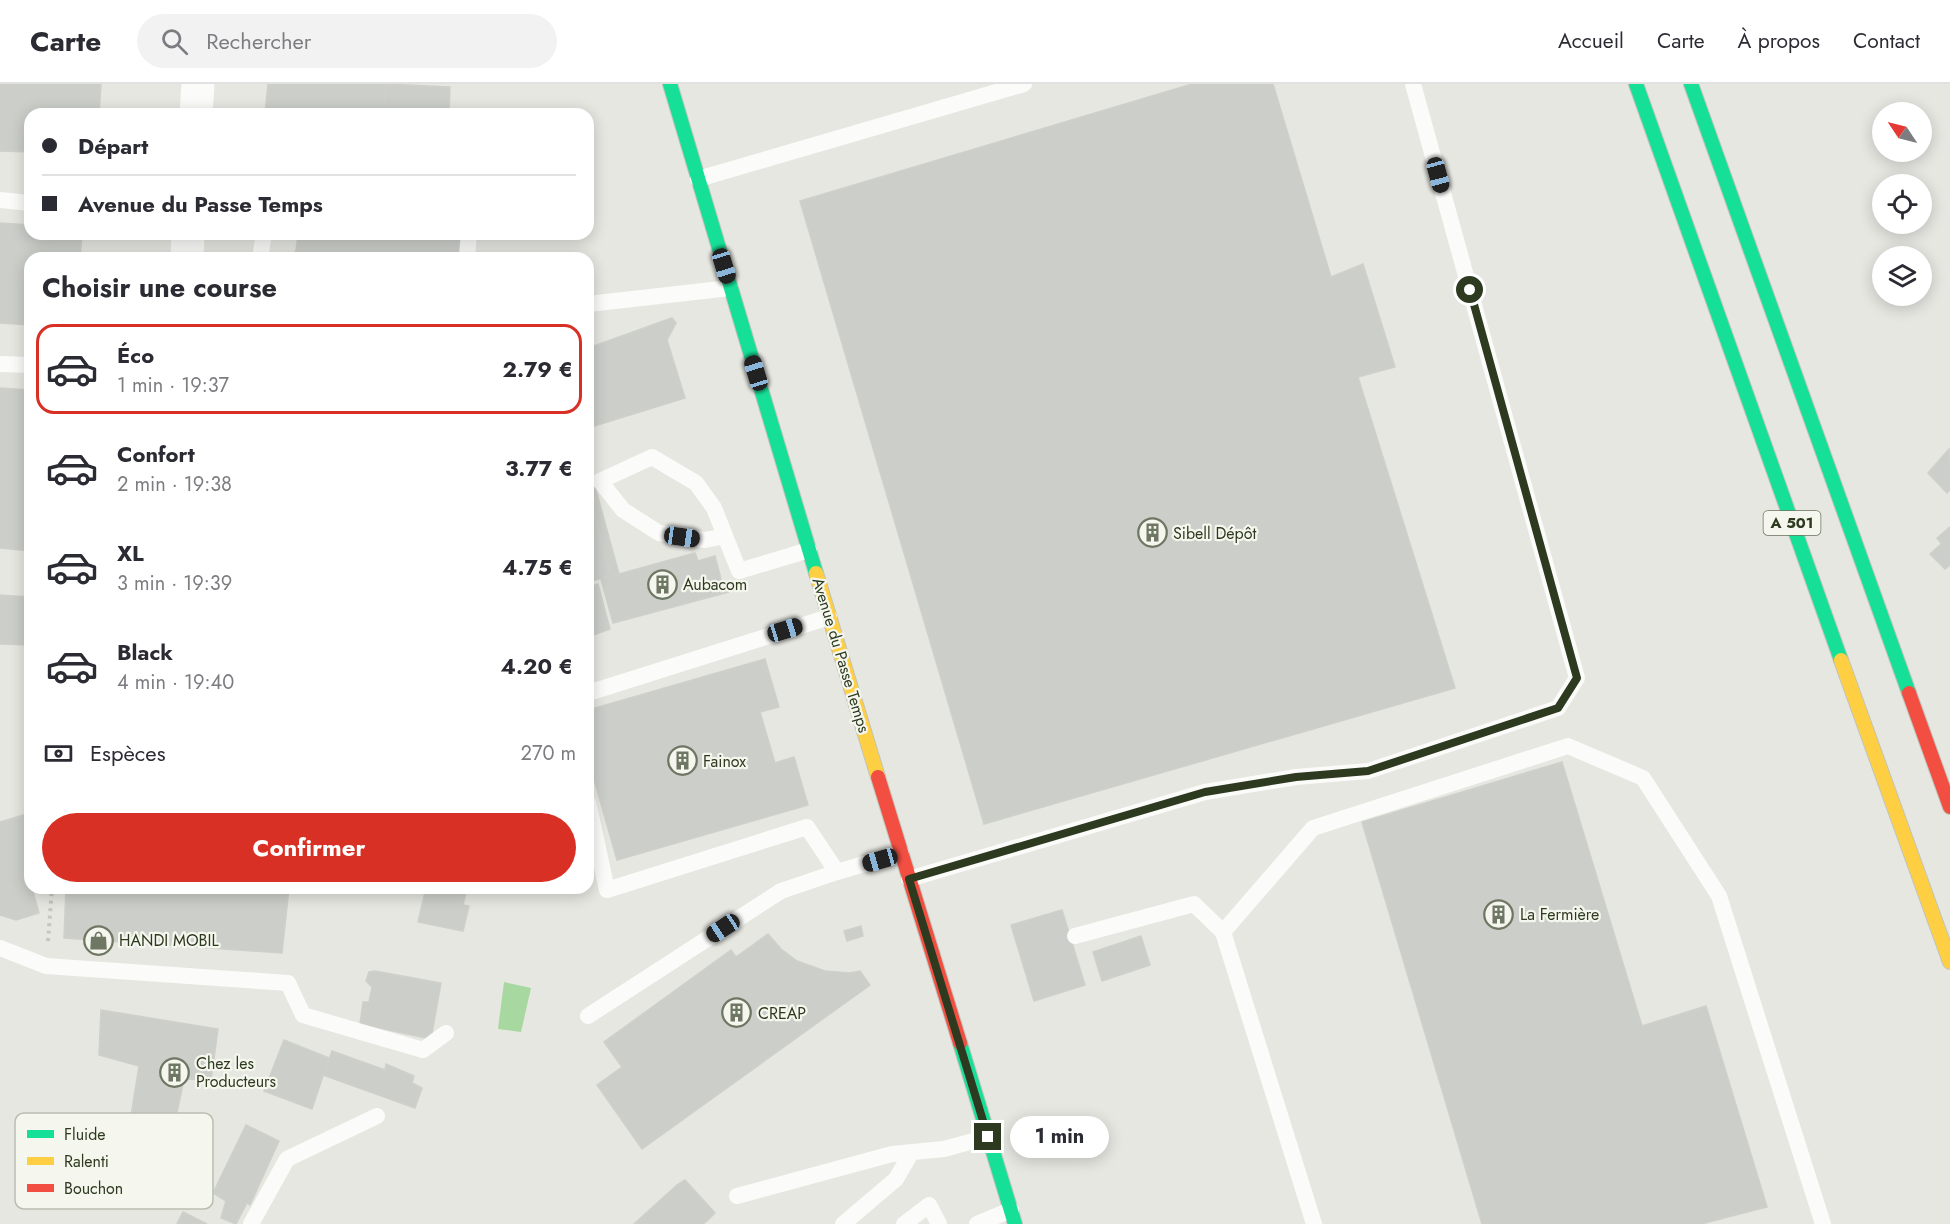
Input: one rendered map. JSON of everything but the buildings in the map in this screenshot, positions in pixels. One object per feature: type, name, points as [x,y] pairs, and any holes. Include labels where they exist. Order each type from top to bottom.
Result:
[{"type":"main road","name":"Avenue du Passe Temps","points":[[670,84],[829,617],[1013,1217]]},
{"type":"main road","name":"A 501","points":[[1636,84],[1950,962]]},
{"type":"main road","name":"A 501","points":[[1691,84],[1950,807]]},
{"type":"street","points":[[196,108],[198,84]]},
{"type":"lane","points":[[698,179],[995,88],[1024,84]]},
{"type":"lane","points":[[909,879],[1205,792],[1296,777],[1368,771],[1558,708],[1577,678],[1413,84]]},
{"type":"lane","points":[[0,200],[24,202]]},
{"type":"lane","points":[[594,303],[730,288]]},
{"type":"lane","points":[[0,364],[24,365]]},
{"type":"lane","points":[[725,536],[705,540],[659,533],[623,510],[600,481],[652,456],[696,483],[714,508],[725,536],[738,571],[809,550]]},
{"type":"lane","points":[[594,691],[829,617]]},
{"type":"lane","points":[[1223,932],[1313,828],[1568,746],[1642,778],[1719,896],[1823,1224]]},
{"type":"lane","points":[[594,830],[607,890],[807,827],[837,872]]},
{"type":"lane","points":[[588,1016],[781,891],[902,853]]},
{"type":"lane","points":[[1075,936],[1194,904],[1223,932],[1314,1224]]},
{"type":"lane","points":[[0,948],[46,966],[288,983],[303,1015],[423,1050],[446,1033]]},
{"type":"lane","points":[[251,1224],[287,1159],[377,1116]]},
{"type":"lane","points":[[736,1196],[892,1154],[944,1149],[988,1137]]},
{"type":"lane","points":[[843,1224],[896,1179],[911,1153]]},
{"type":"lane","points":[[904,1224],[929,1205],[939,1224]]},
{"type":"lane","points":[[977,1224],[1013,1217]]},
{"type":"path","points":[[46,966],[52,894]]},
{"type":"shaded area","points":[[504,982],[531,988],[521,1032],[498,1029]]},
{"type":"traffic: fast","points":[[670,84],[816,573]]},
{"type":"traffic: fast","points":[[1636,84],[1841,660]]},
{"type":"traffic: fast","points":[[1691,84],[1909,693]]},
{"type":"traffic: fast","points":[[960,1043],[1015,1224]]},
{"type":"traffic: slow","points":[[816,573],[878,777]]},
{"type":"traffic: slow","points":[[1841,660],[1950,962]]},
{"type":"traffic: jam","points":[[1909,693],[1950,807]]},
{"type":"traffic: jam","points":[[878,777],[960,1043]]},
{"type":"place","name":"Sibell Dépôt","points":[[1152,533]]},
{"type":"place","name":"Aubacom","points":[[662,584]]},
{"type":"place","name":"Fainox","points":[[682,761]]},
{"type":"place","name":"La Fermière","points":[[1499,914]]},
{"type":"place","name":"HANDI MOBIL","points":[[98,940]]},
{"type":"place","name":"CREAP","points":[[737,1013]]},
{"type":"place","name":"Chez les Producteurs","points":[[175,1072]]},
{"type":"route","points":[[988,1137],[909,879],[1205,792],[1296,777],[1368,771],[1558,708],[1577,678],[1470,290]]}]
